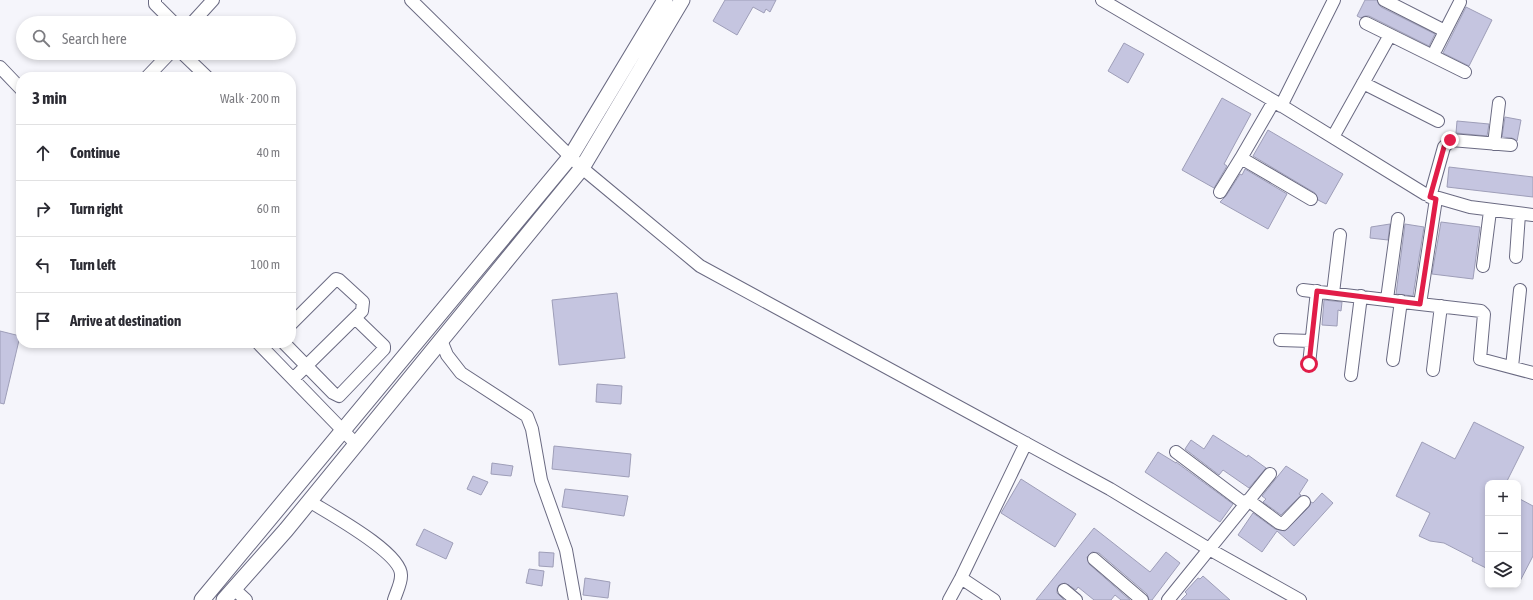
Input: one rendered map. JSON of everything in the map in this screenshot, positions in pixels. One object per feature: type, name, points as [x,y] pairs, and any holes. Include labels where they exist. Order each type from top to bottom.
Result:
[{"type":"street","points":[[155,0],[155,4],[167,16]]},
{"type":"street","points":[[198,16],[213,0]]},
{"type":"street","points":[[411,0],[582,168],[700,266],[1110,489],[1209,549],[1300,600]]},
{"type":"street","points":[[202,600],[571,156],[664,0]]},
{"type":"street","points":[[246,600],[229,594],[309,501],[582,168],[682,0]]},
{"type":"street","points":[[1102,0],[1278,103],[1433,198],[1490,210],[1533,215]]},
{"type":"street","points":[[1220,192],[1278,103],[1334,0]]},
{"type":"street","points":[[1384,0],[1445,31]]},
{"type":"street","points":[[1436,49],[1460,2]]},
{"type":"street","points":[[1366,23],[1465,72]]},
{"type":"street","points":[[1334,137],[1390,35]]},
{"type":"street","points":[[152,72],[163,60]]},
{"type":"street","points":[[189,60],[202,72]]},
{"type":"street","points":[[0,67],[16,84]]},
{"type":"street","points":[[1363,83],[1438,121]]},
{"type":"street","points":[[1494,144],[1499,104]]},
{"type":"street","points":[[1420,304],[1433,198],[1444,147],[1450,140],[1511,145]]},
{"type":"street","points":[[1241,158],[1311,199]]},
{"type":"street","points":[[1482,266],[1490,210]]},
{"type":"street","points":[[1516,257],[1519,214]]},
{"type":"street","points":[[1387,299],[1398,219]]},
{"type":"street","points":[[1333,293],[1340,234]]},
{"type":"street","points":[[293,379],[362,311],[363,302],[339,280],[336,280],[296,319]]},
{"type":"street","points":[[1303,290],[1481,311],[1484,314],[1480,359],[1533,373]]},
{"type":"street","points":[[1512,367],[1520,290]]},
{"type":"street","points":[[1309,364],[1317,291]]},
{"type":"street","points":[[1352,375],[1361,296]]},
{"type":"street","points":[[1393,360],[1401,301]]},
{"type":"street","points":[[1433,370],[1441,306]]},
{"type":"street","points":[[289,348],[336,396],[341,395],[384,349],[384,346],[355,318]]},
{"type":"street","points":[[441,340],[447,355],[461,372],[527,416],[532,429],[541,480],[566,550],[576,600]]},
{"type":"street","points":[[1280,340],[1312,341]]},
{"type":"street","points":[[263,348],[356,444]]},
{"type":"street","points":[[949,600],[1026,443]]},
{"type":"street","points":[[1176,452],[1279,523],[1283,524],[1304,502]]},
{"type":"street","points":[[1169,600],[1270,474]]},
{"type":"street","points":[[309,501],[372,540],[398,564],[402,575],[394,600]]},
{"type":"street","points":[[1094,559],[1142,600]]},
{"type":"street","points":[[961,578],[994,600]]},
{"type":"street","points":[[1064,590],[1076,600]]},
{"type":"building","points":[[725,0],[776,0],[770,12],[766,9],[764,13],[753,7],[737,35],[713,21]]},
{"type":"building","points":[[1365,0],[1377,0],[1381,7],[1435,34],[1429,46],[1369,16],[1361,18],[1357,16]]},
{"type":"building","points":[[1466,7],[1492,20],[1469,66],[1443,53]]},
{"type":"building","points":[[1124,43],[1144,54],[1128,83],[1108,71]]},
{"type":"building","points":[[1222,98],[1251,114],[1224,164],[1227,166],[1214,188],[1182,170]]},
{"type":"building","points":[[1505,117],[1521,120],[1517,141],[1512,138],[1502,137]]},
{"type":"building","points":[[1457,121],[1489,124],[1487,136],[1456,133]]},
{"type":"building","points":[[1268,130],[1343,174],[1326,204],[1318,200],[1315,193],[1253,156]]},
{"type":"building","points":[[1449,167],[1533,177],[1533,197],[1447,187]]},
{"type":"building","points":[[1245,169],[1287,194],[1268,229],[1220,202],[1226,196],[1240,174],[1242,175]]},
{"type":"building","points":[[1441,222],[1480,227],[1473,279],[1432,274]]},
{"type":"building","points":[[1390,224],[1388,240],[1370,238],[1371,227]]},
{"type":"building","points":[[1405,224],[1424,227],[1413,296],[1396,294]]},
{"type":"building","points":[[617,293],[625,358],[559,365],[552,300]]},
{"type":"building","points":[[1324,300],[1342,302],[1341,311],[1338,310],[1337,326],[1322,325]]},
{"type":"building","points":[[0,331],[16,335],[17,348],[4,404],[0,403]]},
{"type":"building","points":[[597,384],[622,386],[621,404],[596,402]]},
{"type":"building","points":[[1474,422],[1524,447],[1508,480],[1485,480],[1485,568],[1472,561],[1473,558],[1444,543],[1430,541],[1419,536],[1430,513],[1396,496],[1422,442],[1455,459]]},
{"type":"building","points":[[1213,435],[1247,457],[1248,455],[1266,468],[1249,488],[1223,470],[1219,475],[1185,449],[1191,440],[1204,449]]},
{"type":"building","points":[[554,446],[631,454],[629,477],[552,469]]},
{"type":"building","points":[[1158,452],[1176,462],[1233,504],[1220,522],[1145,472]]},
{"type":"building","points":[[492,463],[513,466],[511,476],[491,474]]},
{"type":"building","points":[[1286,466],[1308,480],[1299,494],[1301,495],[1281,515],[1263,502],[1266,499],[1262,496]]},
{"type":"building","points":[[473,476],[488,482],[481,495],[467,489]]},
{"type":"building","points":[[1021,479],[1076,514],[1055,547],[1001,513]]},
{"type":"building","points":[[565,489],[628,496],[624,516],[562,507]]},
{"type":"building","points":[[1322,493],[1333,503],[1294,546],[1277,531],[1262,552],[1238,535],[1253,513],[1275,529],[1285,531],[1309,507],[1311,502],[1313,503]]},
{"type":"building","points":[[1521,500],[1533,506],[1533,556],[1521,579]]},
{"type":"building","points":[[1094,528],[1150,572],[1166,552],[1180,563],[1152,600],[1149,600],[1147,594],[1099,553],[1092,552],[1087,557],[1089,564],[1130,600],[1121,600],[1115,595],[1111,600],[1094,600],[1078,587],[1076,590],[1065,583],[1059,585],[1057,589],[1057,593],[1064,600],[1036,600]]},
{"type":"building","points":[[424,529],[453,543],[446,559],[416,545]]},
{"type":"building","points":[[539,552],[554,553],[553,567],[539,566]]},
{"type":"building","points":[[529,569],[544,571],[542,586],[526,583]]},
{"type":"building","points":[[1203,576],[1230,600],[1181,600],[1187,594],[1185,592],[1198,578],[1200,579]]},
{"type":"building","points":[[585,578],[610,582],[608,598],[583,595]]},
{"type":"route","points":[[1309,364],[1317,291],[1420,304],[1436,199],[1430,197],[1444,147],[1450,140]]}]
